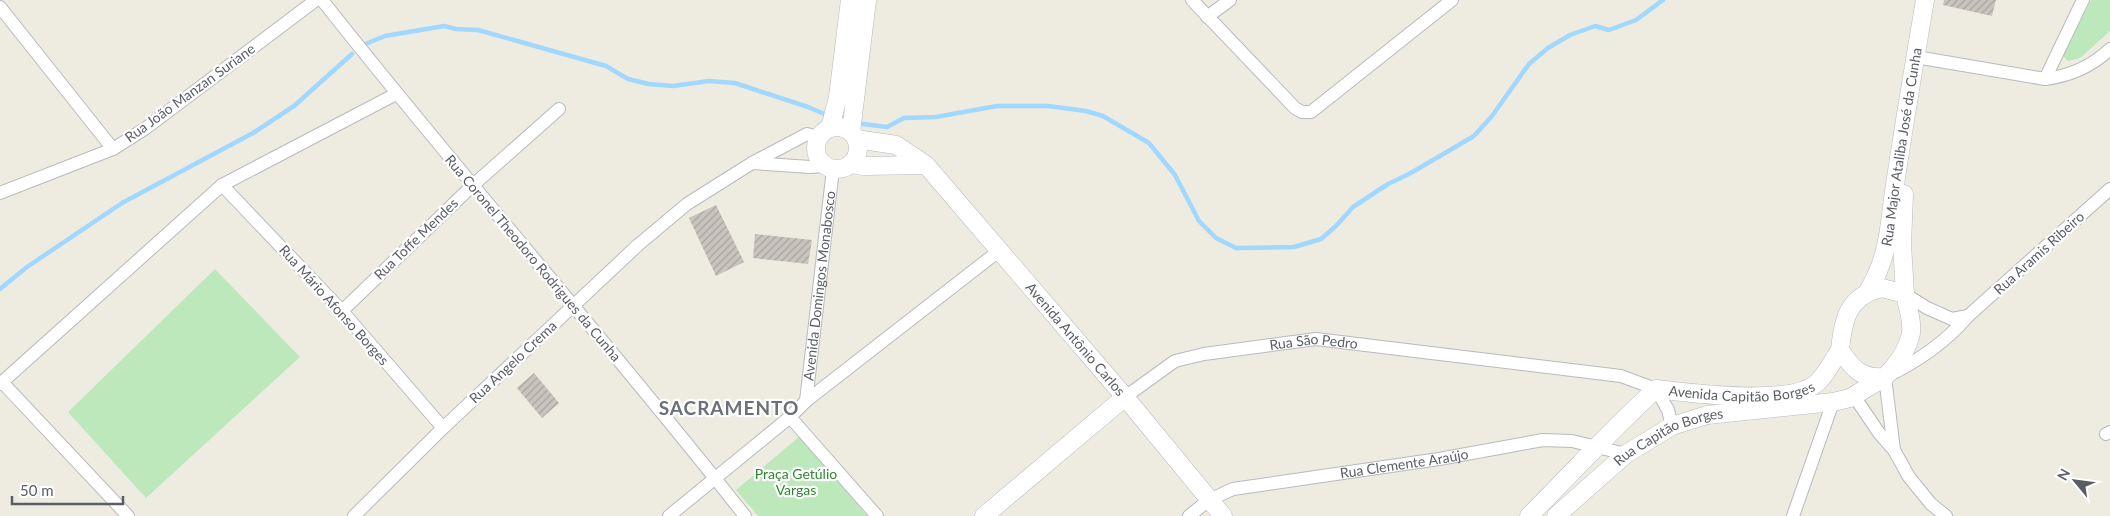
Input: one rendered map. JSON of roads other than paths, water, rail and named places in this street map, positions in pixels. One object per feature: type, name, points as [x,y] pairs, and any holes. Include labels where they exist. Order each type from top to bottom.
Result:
[{"type":"street","name":"Rua João Manzan Suriane","points":[[0,193],[113,149],[146,128],[316,0]]},
{"type":"street","name":"Rua Coronel Theodoro Rodrigues da Cunha","points":[[322,0],[396,94],[745,516]]},
{"type":"street","points":[[829,167],[817,155],[816,149],[825,133],[838,97],[850,0]]},
{"type":"street","points":[[852,164],[858,152],[854,136],[867,0]]},
{"type":"street","points":[[1192,0],[1295,108],[1307,112],[1312,112],[1452,0]]},
{"type":"street","points":[[1207,17],[1230,0]]},
{"type":"street","name":"Rua Major Ataliba José da Cunha","points":[[1905,294],[1902,244],[1904,195],[1921,58],[1925,0]]},
{"type":"street","name":"Rua Major Ataliba José da Cunha","points":[[1868,291],[1879,273],[1887,244],[1893,195],[1921,58],[1937,0]]},
{"type":"street","points":[[2044,79],[2083,0]]},
{"type":"street","points":[[0,7],[113,149]]},
{"type":"street","points":[[1921,58],[2044,79],[2062,77],[2079,70],[2110,49]]},
{"type":"street","points":[[128,516],[1,383],[222,185],[396,94]]},
{"type":"street","name":"Rua Toffe Mendes","points":[[342,311],[472,186],[559,109]]},
{"type":"street","points":[[825,133],[841,127],[854,136]]},
{"type":"street","name":"Rua Angelo Crema","points":[[354,516],[443,428],[638,245],[687,204],[752,163],[807,134],[825,133]]},
{"type":"street","name":"Avenida Antônio Carlos","points":[[854,136],[896,145],[926,165],[1125,397],[1223,516]]},
{"type":"street","points":[[752,163],[829,167],[840,170],[852,164],[864,166],[926,165]]},
{"type":"street","name":"Avenida Domingos Monabosco","points":[[806,401],[829,167]]},
{"type":"street","name":"Rua Mário Afonso Borges","points":[[222,185],[342,311],[443,428]]},
{"type":"street","name":"Rua Aramis Ribeiro","points":[[1885,378],[1909,366],[1952,335],[1968,316],[2110,189]]},
{"type":"street","points":[[668,516],[790,417],[806,401],[1000,250]]},
{"type":"street","points":[[1905,294],[1911,334],[1895,367],[1885,378],[1871,378],[1861,374],[1840,350],[1845,318],[1854,304],[1868,291],[1882,288],[1905,294],[1928,308],[1952,318],[1968,316]]},
{"type":"street","name":"Rua São Pedro","points":[[984,516],[1125,397],[1175,361],[1204,354],[1316,339],[1622,376],[1656,388]]},
{"type":"street","name":"Avenida Capitão Borges","points":[[1529,516],[1598,447],[1619,423],[1656,388],[1740,396],[1769,396],[1798,391],[1817,383],[1840,350]]},
{"type":"street","points":[[1885,378],[1894,450]]},
{"type":"street","name":"Rua Capitão Borges","points":[[1556,516],[1626,454],[1672,426],[1707,415],[1833,402],[1854,396],[1885,378]]},
{"type":"street","points":[[1656,388],[1668,410],[1672,426]]},
{"type":"street","points":[[1854,396],[1878,432],[1894,450],[1909,477],[1931,504],[1946,516]]},
{"type":"street","points":[[1793,516],[1833,402]]},
{"type":"street","points":[[790,417],[877,516]]},
{"type":"street","name":"Rua Clemente Araújo","points":[[1189,516],[1209,500],[1233,489],[1439,459],[1542,440],[1572,441],[1626,454]]},
{"type":"waterway","points":[[863,124],[887,127],[904,118],[936,117],[997,106],[1048,106],[1086,111],[1103,116],[1149,143],[1175,175],[1199,221],[1216,238],[1236,248],[1294,247],[1321,239],[1353,207],[1388,184],[1409,174],[1474,136],[1492,116],[1529,64],[1548,48],[1570,35],[1595,26],[1609,30],[1636,20],[1663,0]]},
{"type":"waterway","points":[[363,45],[385,36],[444,26],[456,29],[478,30],[606,66],[628,79],[649,84],[673,86],[709,81],[735,83],[827,115]]},
{"type":"waterway","points":[[0,289],[27,267],[122,203],[253,133],[294,106],[352,54]]},
{"type":"district","name":"SACRAMENTO","points":[[729,408]]},
{"type":"park label","name":"Praça Getúlio Vargas","points":[[796,482]]}]
